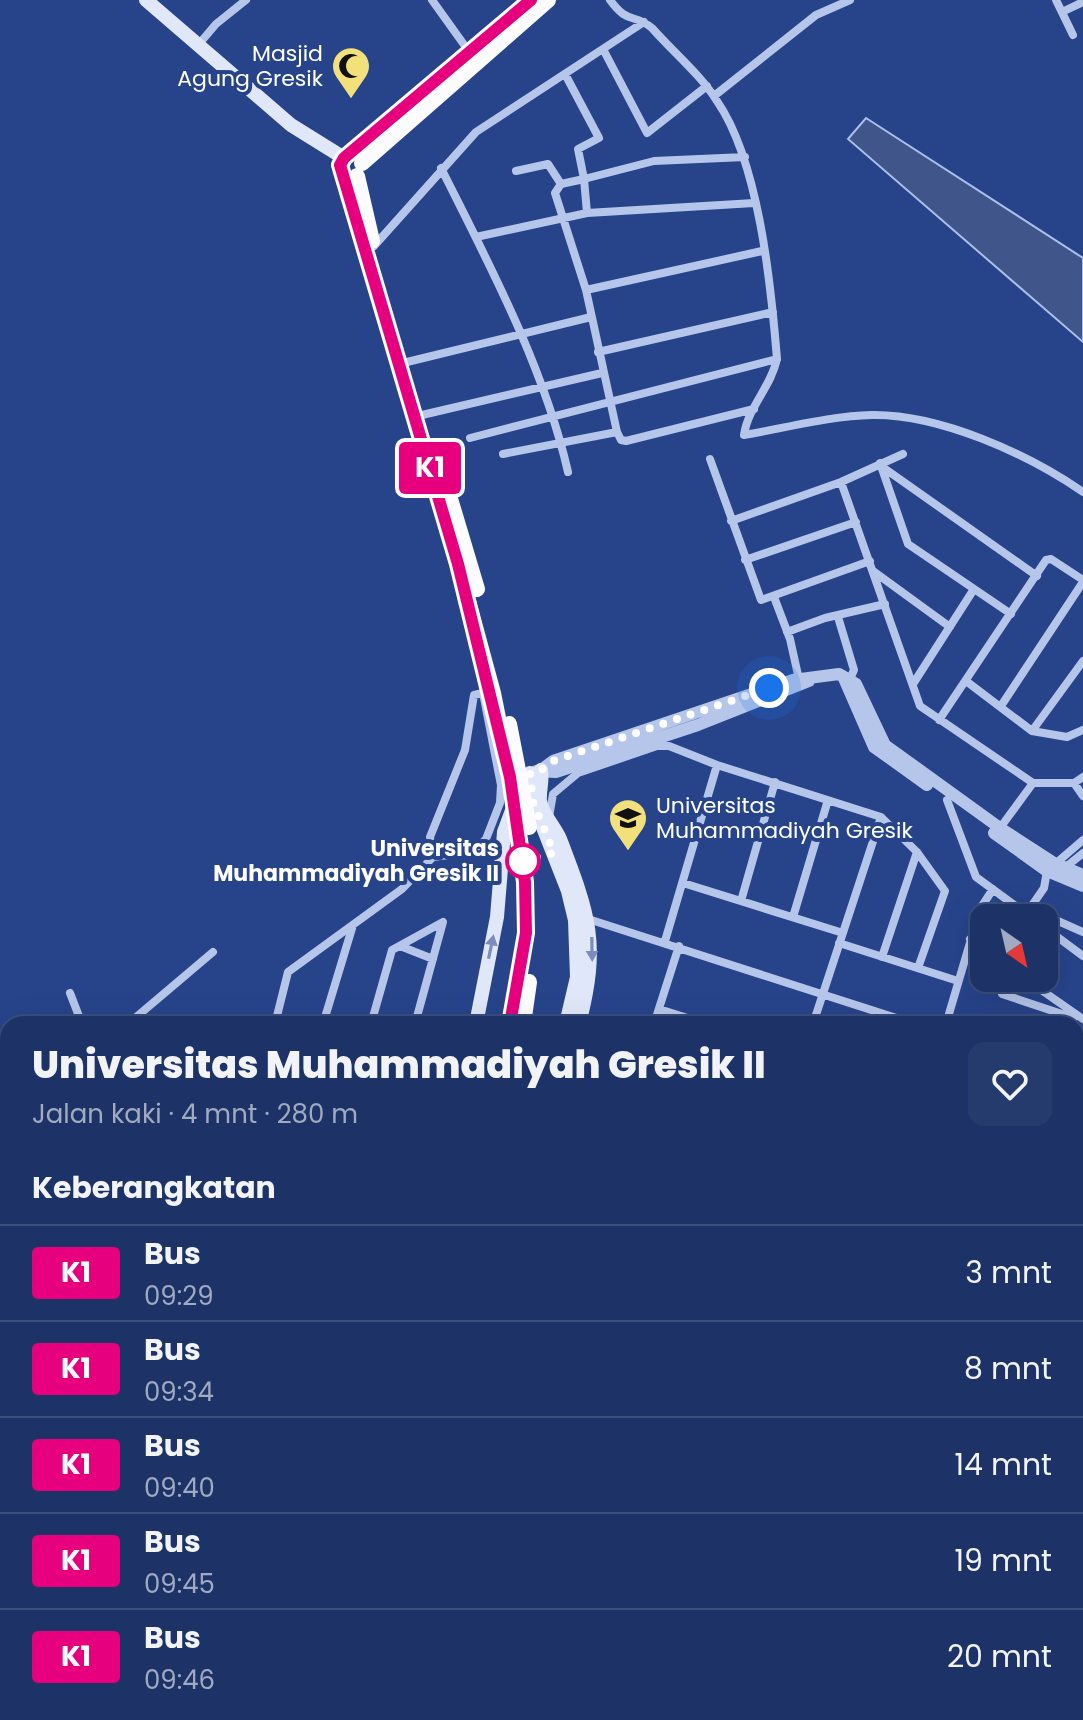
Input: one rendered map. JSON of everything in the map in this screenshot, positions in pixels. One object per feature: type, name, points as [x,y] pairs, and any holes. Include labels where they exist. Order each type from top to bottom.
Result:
[{"type":"highway","points":[[349,166],[531,0]]},
{"type":"highway","points":[[349,166],[548,0]]},
{"type":"highway","points":[[349,166],[476,609],[530,773],[536,881],[535,935],[516,1016]]},
{"type":"highway","points":[[349,166],[460,548]]},
{"type":"highway","points":[[476,609],[489,694],[514,803],[525,882],[526,933],[515,1016]]},
{"type":"main road","points":[[146,0],[291,125],[309,146],[349,166]]},
{"type":"main road","points":[[530,773],[549,818],[582,918],[592,961],[581,1016]]},
{"type":"main road","points":[[530,773],[533,802],[582,918],[577,977],[568,1016]]},
{"type":"main road","points":[[478,1016],[497,917],[504,832],[514,803]]},
{"type":"street","points":[[199,44],[216,24],[246,0]]},
{"type":"street","points":[[432,0],[470,53]]},
{"type":"street","points":[[610,0],[625,18],[644,22],[707,86],[745,157],[752,177],[773,312],[777,359],[775,371],[744,435],[869,415],[900,416],[1018,453],[1083,492]]},
{"type":"street","points":[[714,96],[816,15],[850,0]]},
{"type":"street","points":[[1056,0],[1073,35]]},
{"type":"street","points":[[1062,12],[1083,2]]},
{"type":"street","points":[[373,247],[441,168],[490,120],[644,22]]},
{"type":"street","points":[[603,49],[647,133],[707,86]]},
{"type":"street","points":[[565,74],[599,138],[578,149],[587,213]]},
{"type":"street","points":[[745,157],[654,161],[561,184],[555,193],[586,290],[602,373],[621,440],[754,409]]},
{"type":"street","points":[[516,171],[548,164],[561,184]]},
{"type":"street","points":[[441,168],[518,332],[561,443],[568,472]]},
{"type":"street","points":[[476,237],[587,213],[754,203]]},
{"type":"street","points":[[586,290],[762,251]]},
{"type":"street","points":[[598,352],[773,312]]},
{"type":"street","points":[[407,362],[518,332],[591,317]]},
{"type":"street","points":[[470,438],[777,359]]},
{"type":"street","points":[[422,415],[602,373]]},
{"type":"street","points":[[503,454],[617,432]]},
{"type":"street","points":[[731,521],[841,482],[903,454]]},
{"type":"street","points":[[710,459],[760,599],[871,566]]},
{"type":"street","points":[[880,465],[1037,576]]},
{"type":"street","points":[[880,465],[908,544],[1011,614]]},
{"type":"street","points":[[841,482],[920,706],[1033,783],[1074,783],[1083,777]]},
{"type":"street","points":[[745,560],[856,522]]},
{"type":"street","points":[[939,720],[1046,560],[1051,559],[1083,581],[1001,706]]},
{"type":"street","points":[[871,566],[950,627]]},
{"type":"street","points":[[913,684],[974,589]]},
{"type":"street","points":[[774,597],[804,682]]},
{"type":"street","points":[[787,632],[885,604]]},
{"type":"street","points":[[838,617],[854,670],[847,680]]},
{"type":"street","points":[[1032,731],[1083,663]]},
{"type":"street","points":[[530,773],[563,770],[697,719],[833,674],[847,680],[885,745],[1000,828],[1054,872],[1083,875]]},
{"type":"street","points":[[847,680],[877,751],[1054,872],[1083,886]]},
{"type":"street","points":[[966,681],[1032,731],[1067,737],[1083,730]]},
{"type":"street","points":[[277,1016],[288,972],[402,889],[433,857],[480,848],[500,803],[501,785],[489,694],[474,694],[465,750],[430,837],[433,857]]},
{"type":"street","points":[[549,818],[553,794],[578,773],[657,746],[669,746],[717,765],[881,817],[917,852],[945,891],[918,968]]},
{"type":"street","points":[[665,941],[717,765]]},
{"type":"street","points":[[741,901],[775,782]]},
{"type":"street","points":[[1000,828],[1033,783]]},
{"type":"street","points":[[1074,783],[1083,796]]},
{"type":"street","points":[[793,917],[828,800]]},
{"type":"street","points":[[947,800],[976,877],[1015,904]]},
{"type":"street","points":[[815,1016],[881,817]]},
{"type":"street","points":[[1036,904],[1054,872],[1083,840]]},
{"type":"street","points":[[882,957],[917,852]]},
{"type":"street","points":[[1054,872],[1083,853]]},
{"type":"street","points":[[683,883],[843,933]]},
{"type":"street","points":[[983,904],[993,889]]},
{"type":"street","points":[[582,918],[665,941],[889,1016]]},
{"type":"street","points":[[373,1016],[391,952],[444,922],[417,1016]]},
{"type":"street","points":[[1058,924],[1083,932]]},
{"type":"street","points":[[325,1016],[353,925]]},
{"type":"street","points":[[1058,937],[1083,956]]},
{"type":"street","points":[[948,1016],[970,939]]},
{"type":"street","points":[[839,943],[958,981]]},
{"type":"street","points":[[400,946],[433,959]]},
{"type":"street","points":[[657,1016],[679,946]]},
{"type":"street","points":[[137,1016],[213,952]]},
{"type":"street","points":[[1002,992],[1067,1016]]},
{"type":"street","points":[[1042,992],[1072,1016]]},
{"type":"street","points":[[70,993],[79,1016]]},
{"type":"street","points":[[659,1009],[681,1016]]},
{"type":"water","points":[[866,118],[1083,258],[1083,342],[848,139]]},
{"type":"bus line","name":"K1","points":[[512,1016],[526,933],[525,882],[510,777],[493,693],[458,564],[340,165],[344,158],[531,0]]},
{"type":"place","name":"Masjid Agung Gresik","points":[[351,100]]},
{"type":"place","name":"Universitas Muhammadiyah Gresik","points":[[628,852]]},
{"type":"place","name":"Universitas Muhammadiyah Gresik II","points":[[523,861]]},
{"type":"route","points":[[523,861],[554,853],[533,802],[530,773],[541,770],[553,761],[769,688]]}]
